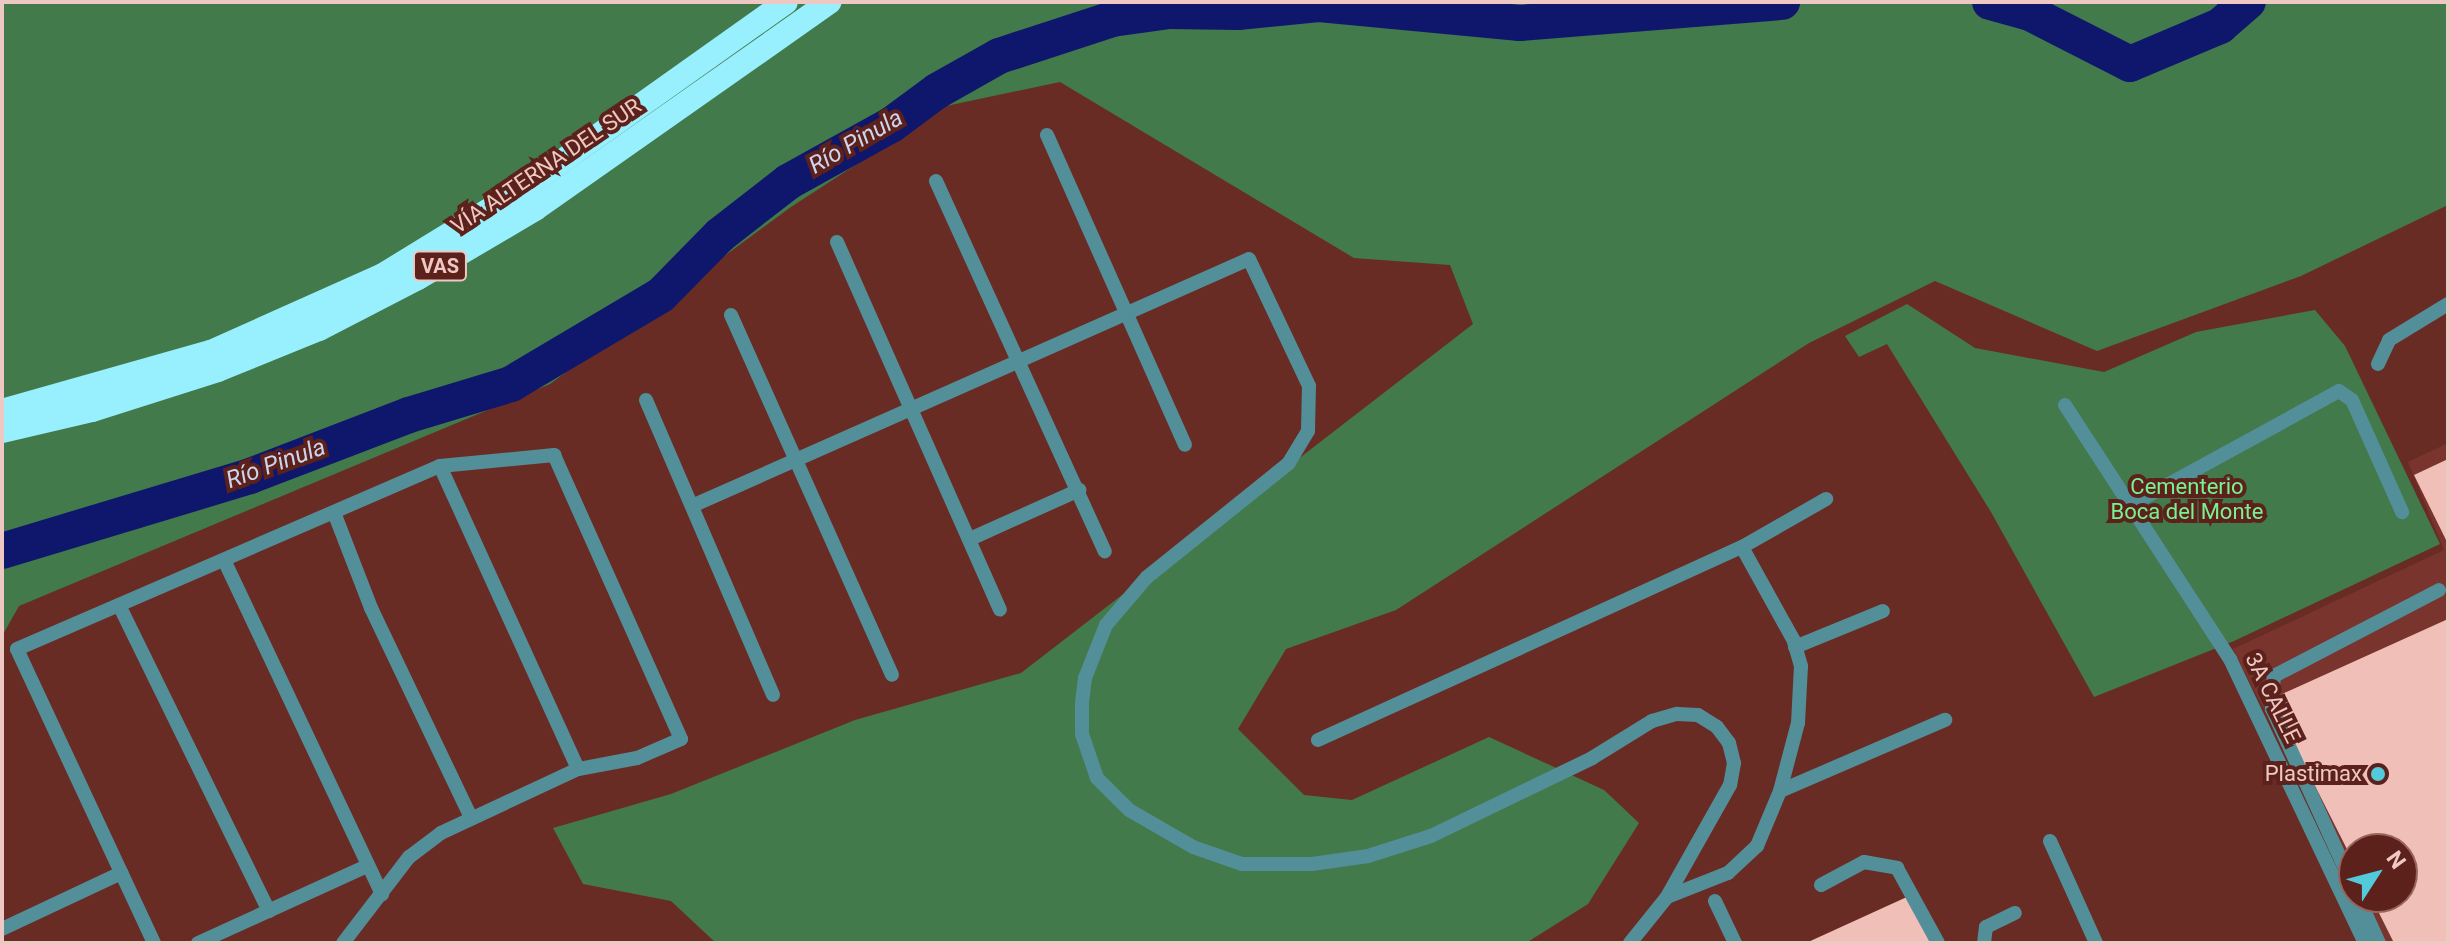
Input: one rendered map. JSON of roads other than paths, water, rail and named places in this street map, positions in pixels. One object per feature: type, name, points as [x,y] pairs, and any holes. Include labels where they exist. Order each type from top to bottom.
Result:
[{"type":"highway","name":"VÍA ALTERNA DEL SUR","points":[[2,411],[211,352],[383,275],[520,191],[786,2]]},
{"type":"highway","name":"VÍA ALTERNA DEL SUR","points":[[2,431],[92,410],[218,370],[319,329],[418,278],[535,209],[830,2]]},
{"type":"street","points":[[1047,135],[1185,445]]},
{"type":"street","points":[[936,181],[1105,551]]},
{"type":"street","points":[[837,242],[1000,610]]},
{"type":"street","points":[[692,506],[1249,259],[1288,337],[1312,403],[1298,453],[1147,577],[1106,625],[1085,678],[1082,704],[1088,757],[1108,792],[1167,834],[1222,859],[1269,866],[1345,860],[1431,836],[1592,758],[1652,721],[1698,715],[1717,727],[1729,743],[1733,775],[1722,804],[1667,897],[1630,943]]},
{"type":"street","points":[[2378,364],[2389,340],[2448,304]]},
{"type":"street","points":[[731,315],[892,675]]},
{"type":"street","points":[[2129,506],[2339,391],[2352,400],[2402,512]]},
{"type":"street","points":[[646,400],[773,695]]},
{"type":"street","name":"3A CALLE","points":[[2065,405],[2222,646],[2248,693],[2365,943]]},
{"type":"street","points":[[154,943],[17,649],[335,515],[440,466],[554,455],[681,739],[637,758],[578,769],[470,816],[409,857],[343,943]]},
{"type":"street","points":[[440,466],[578,769]]},
{"type":"street","points":[[970,539],[1079,490]]},
{"type":"street","points":[[1318,740],[1742,547],[1826,499]]},
{"type":"street","points":[[335,515],[371,608],[470,816]]},
{"type":"street","points":[[1667,897],[1706,885],[1739,866],[1757,846],[1780,791],[1798,723],[1801,666],[1795,647],[1742,547]]},
{"type":"street","points":[[224,560],[365,867],[382,895]]},
{"type":"street","points":[[2248,693],[2274,676],[2439,590]]},
{"type":"street","points":[[119,605],[269,911]]},
{"type":"street","points":[[1795,647],[1883,611]]},
{"type":"street","points":[[2274,676],[2272,709],[2338,853]]},
{"type":"street","points":[[1780,791],[1945,720]]},
{"type":"street","points":[[2050,841],[2096,943]]},
{"type":"street","points":[[1821,885],[1864,862],[1897,868],[1938,943]]},
{"type":"street","points":[[198,943],[365,867]]},
{"type":"street","points":[[2,929],[121,873]]},
{"type":"street","points":[[1715,901],[1735,943]]},
{"type":"street","points":[[1984,943],[1986,927],[2015,913]]},
{"type":"street","points":[[2365,913],[2379,943]]},
{"type":"waterway","name":"Río Pinula","points":[[2,551],[250,476],[409,415],[511,384],[661,295],[720,235],[788,182],[891,125],[937,91],[999,56],[1112,19],[1169,11],[1238,12],[1319,4],[1520,23],[1782,2]]},
{"type":"waterway","name":"Río Pinula","points":[[1990,2],[2030,13],[2130,64],[2220,26],[2248,2]]},
{"type":"place","name":"Plastimax","points":[[2378,774]]},
{"type":"park label","name":"Cementerio Boca del Monte","points":[[2187,498]]}]
